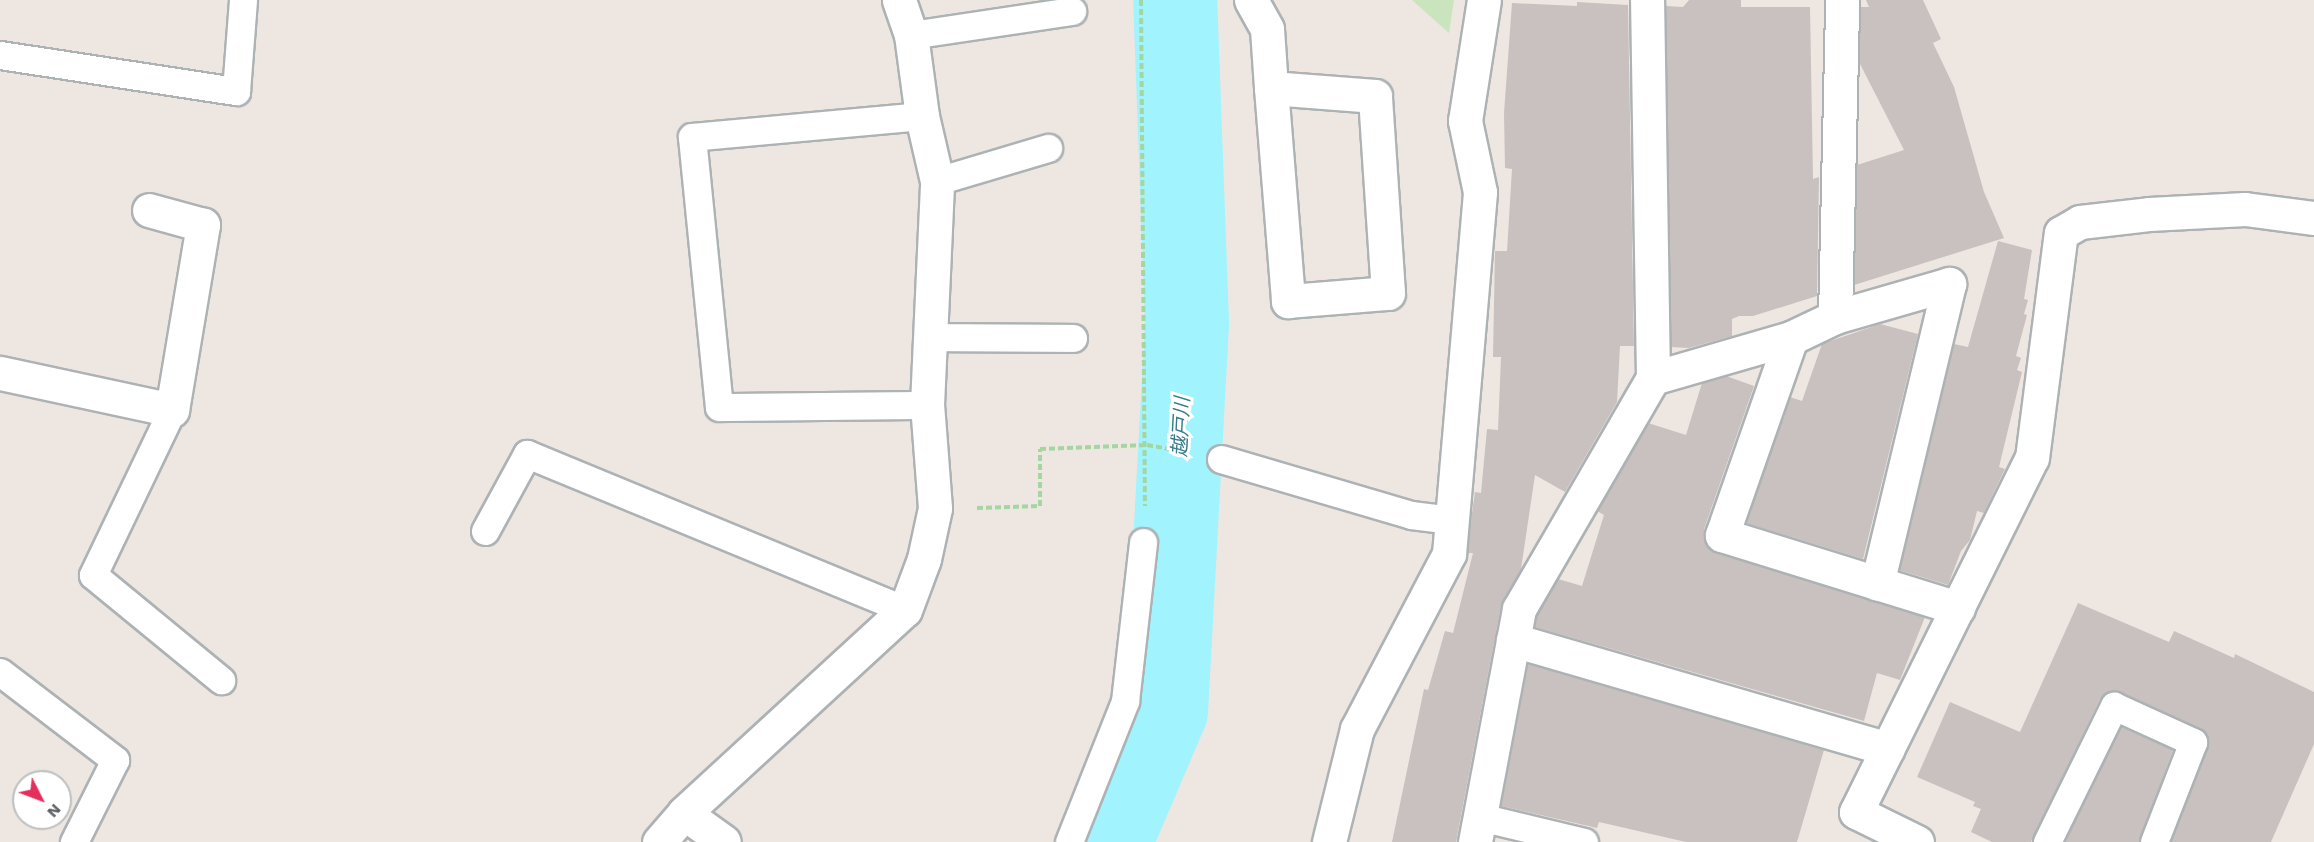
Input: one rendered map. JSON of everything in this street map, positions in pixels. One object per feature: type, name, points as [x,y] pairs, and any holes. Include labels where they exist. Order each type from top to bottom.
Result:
[{"type":"street","points":[[659,842],[684,813],[905,610],[924,559],[935,508],[927,405],[937,181],[922,116],[911,35],[899,0]]},
{"type":"street","points":[[1251,0],[1267,29],[1271,88],[1288,301],[1388,293],[1375,96],[1271,88]]},
{"type":"street","points":[[1329,842],[1357,729],[1449,554],[1480,192],[1465,121],[1484,0]]},
{"type":"street","points":[[1478,829],[1519,609],[1653,378],[1647,0]]},
{"type":"street","points":[[1835,317],[1842,0]]},
{"type":"street","points":[[1917,842],[1856,812],[2032,458],[2061,233],[2080,222],[2149,214],[2245,209],[2314,218]]},
{"type":"street","points":[[0,373],[172,410],[203,225],[149,210]]},
{"type":"street","points":[[1653,378],[1791,338],[1835,317],[1949,284],[1877,583]]},
{"type":"street","points":[[1791,338],[1722,535],[1958,608]]},
{"type":"street","points":[[1513,640],[1887,749]]},
{"type":"street","points":[[684,813],[724,842]]},
{"type":"lane","points":[[0,55],[236,91],[243,0]]},
{"type":"lane","points":[[911,35],[1072,11]]},
{"type":"lane","points":[[922,116],[692,137],[719,407],[927,405]]},
{"type":"lane","points":[[937,181],[1048,148]]},
{"type":"lane","points":[[930,337],[1073,338]]},
{"type":"lane","points":[[172,410],[93,575],[221,680]]},
{"type":"lane","points":[[484,531],[527,454],[905,610]]},
{"type":"lane","points":[[1221,459],[1412,515],[1452,520]]},
{"type":"lane","points":[[1070,842],[1125,701],[1143,542]]},
{"type":"lane","points":[[0,672],[115,760],[74,842]]},
{"type":"lane","points":[[2047,842],[2114,706],[2193,742],[2154,842]]},
{"type":"lane","points":[[1478,829],[1584,842]]},
{"type":"path","points":[[1141,0],[1147,445],[1143,542]]},
{"type":"path","points":[[935,508],[1040,506],[1040,449],[1147,445]]},
{"type":"green space","points":[[1412,0],[1454,0],[1449,33]]},
{"type":"building","points":[[1689,0],[1741,0],[1741,7],[1810,7],[1813,179],[1819,177],[1817,296],[1753,316],[1739,316],[1732,319],[1732,336],[1689,348],[1671,347],[1666,6],[1683,7]]},
{"type":"building","points":[[1866,0],[1923,0],[1941,39],[1933,43],[1954,87],[1984,192],[2004,238],[1854,285],[1857,165],[1904,150],[1859,62],[1861,7],[1869,7]]},
{"type":"building","points":[[1577,2],[1628,5],[1634,346],[1620,346],[1617,402],[1565,492],[1535,475],[1521,569],[1501,606],[1456,842],[1392,842],[1424,689],[1428,690],[1445,631],[1453,633],[1473,553],[1468,553],[1471,520],[1475,492],[1481,493],[1487,429],[1498,430],[1501,357],[1493,357],[1495,251],[1507,251],[1512,169],[1505,168],[1504,113],[1512,3],[1577,6]]},
{"type":"building","points":[[1998,241],[2032,250],[2024,299],[2028,300],[2024,314],[2027,315],[2016,356],[2021,358],[2017,370],[2022,372],[1999,467],[2005,469],[1984,513],[1977,511],[1970,540],[1961,551],[1948,585],[1899,570],[1954,344],[1968,347]]},
{"type":"building","points":[[1880,324],[1918,334],[1863,559],[1746,523],[1790,397],[1802,401],[1822,344]]},
{"type":"building","points":[[1726,376],[1754,386],[1704,529],[1708,547],[1925,617],[1900,680],[1877,673],[1864,721],[1535,627],[1537,616],[1558,579],[1582,586],[1604,515],[1597,511],[1648,423],[1686,435],[1702,383]]},
{"type":"building","points":[[2078,603],[2169,642],[2174,631],[2234,658],[2235,654],[2314,692],[2314,744],[2271,842],[2171,842],[2208,739],[2200,728],[2120,692],[2106,693],[2100,699],[2031,842],[1992,842],[1971,832],[1981,809],[1973,806],[1975,802],[1917,777],[1950,702],[2020,732]]},
{"type":"building","points":[[1528,664],[1824,750],[1797,842],[1686,842],[1599,822],[1597,828],[1501,806]]},
{"type":"building","points":[[2121,727],[2173,750],[2139,842],[2065,842]]},
{"type":"waterway","name":"越戸川","points":[[1110,842],[1166,711],[1187,323],[1175,0]]}]
